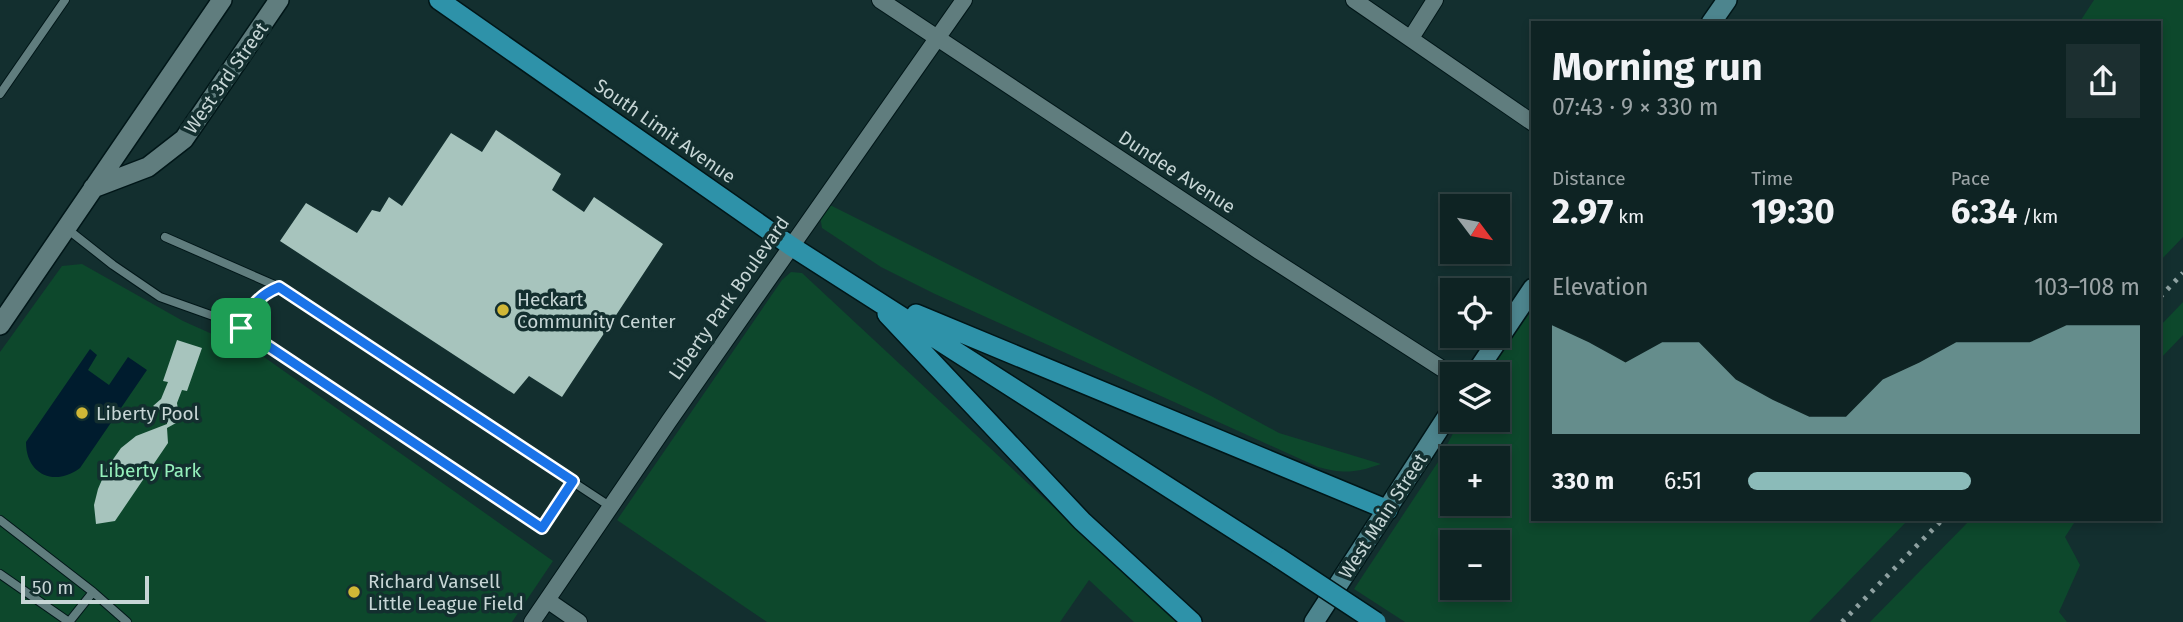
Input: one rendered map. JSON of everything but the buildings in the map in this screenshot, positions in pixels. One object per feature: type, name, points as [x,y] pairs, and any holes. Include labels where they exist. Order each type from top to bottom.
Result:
[{"type":"highway","name":"South Limit Avenue","points":[[439,0],[791,246],[867,293]]},
{"type":"highway","points":[[867,293],[1388,510]]},
{"type":"highway","points":[[867,293],[1376,622]]},
{"type":"highway","points":[[867,293],[1082,521],[1192,622]]},
{"type":"main road","points":[[1712,21],[1727,0]]},
{"type":"main road","points":[[1483,362],[1531,291]]},
{"type":"main road","name":"West Main Street","points":[[1314,622],[1440,428]]},
{"type":"street","points":[[0,325],[222,0]]},
{"type":"street","name":"West 3rd Street","points":[[93,188],[148,167],[184,139],[279,0]]},
{"type":"street","name":"Dundee Avenue","points":[[880,0],[1248,244],[1440,367]]},
{"type":"street","name":"Liberty Park Boulevard","points":[[532,622],[964,0]]},
{"type":"street","points":[[1354,0],[1531,121]]},
{"type":"street","points":[[1410,38],[1435,0]]},
{"type":"street","points":[[547,600],[579,622]]},
{"type":"lane","points":[[0,94],[65,0]]},
{"type":"lane","points":[[66,228],[160,297],[241,328],[542,528],[573,481]]},
{"type":"lane","points":[[166,237],[279,287],[611,507]]},
{"type":"lane","points":[[241,328],[248,313],[263,294],[279,287]]},
{"type":"lane","points":[[0,520],[127,622]]},
{"type":"lane","points":[[0,574],[69,622],[93,592]]},
{"type":"green space","points":[[2094,0],[2183,0],[2183,237],[2161,260],[2161,21],[2080,21]]},
{"type":"green space","points":[[828,204],[1213,397],[1279,433],[1381,464],[1350,471],[1318,467],[935,294],[881,267],[822,228],[820,216]]},
{"type":"green space","name":"Liberty Park","points":[[82,264],[183,321],[264,357],[553,561],[512,622],[0,622],[0,352],[62,266]]},
{"type":"green space","points":[[791,272],[802,273],[1177,622],[1134,622],[1089,580],[1060,622],[767,622],[617,520],[782,280]]},
{"type":"green space","points":[[2183,302],[2183,335],[2161,358],[2161,325]]},
{"type":"green space","points":[[1531,311],[1531,521],[1907,521],[1809,622],[1405,622],[1354,589],[1440,458],[1440,516],[1510,516],[1510,446],[1446,446],[1454,432],[1510,432],[1510,362],[1496,362],[1506,348],[1510,348],[1510,342]]},
{"type":"green space","points":[[1969,521],[2075,521],[2065,537],[2080,565],[2059,612],[2067,622],[1870,622]]},
{"type":"water","name":"Liberty Pool","points":[[90,349],[97,355],[88,370],[109,385],[128,357],[147,370],[80,468],[71,474],[52,477],[36,470],[27,453],[26,442]]},
{"type":"railway","points":[[2161,296],[2183,273]]},
{"type":"railway","points":[[1842,622],[1941,521]]},
{"type":"place","name":"Heckart Community Center","points":[[503,310]]},
{"type":"place","name":"Liberty Pool","points":[[82,413]]},
{"type":"place","name":"Richard Vansell Little League Field","points":[[354,592]]},
{"type":"route","points":[[279,287],[573,481],[542,528],[356,407],[241,328],[248,313],[263,294],[279,287]]}]
